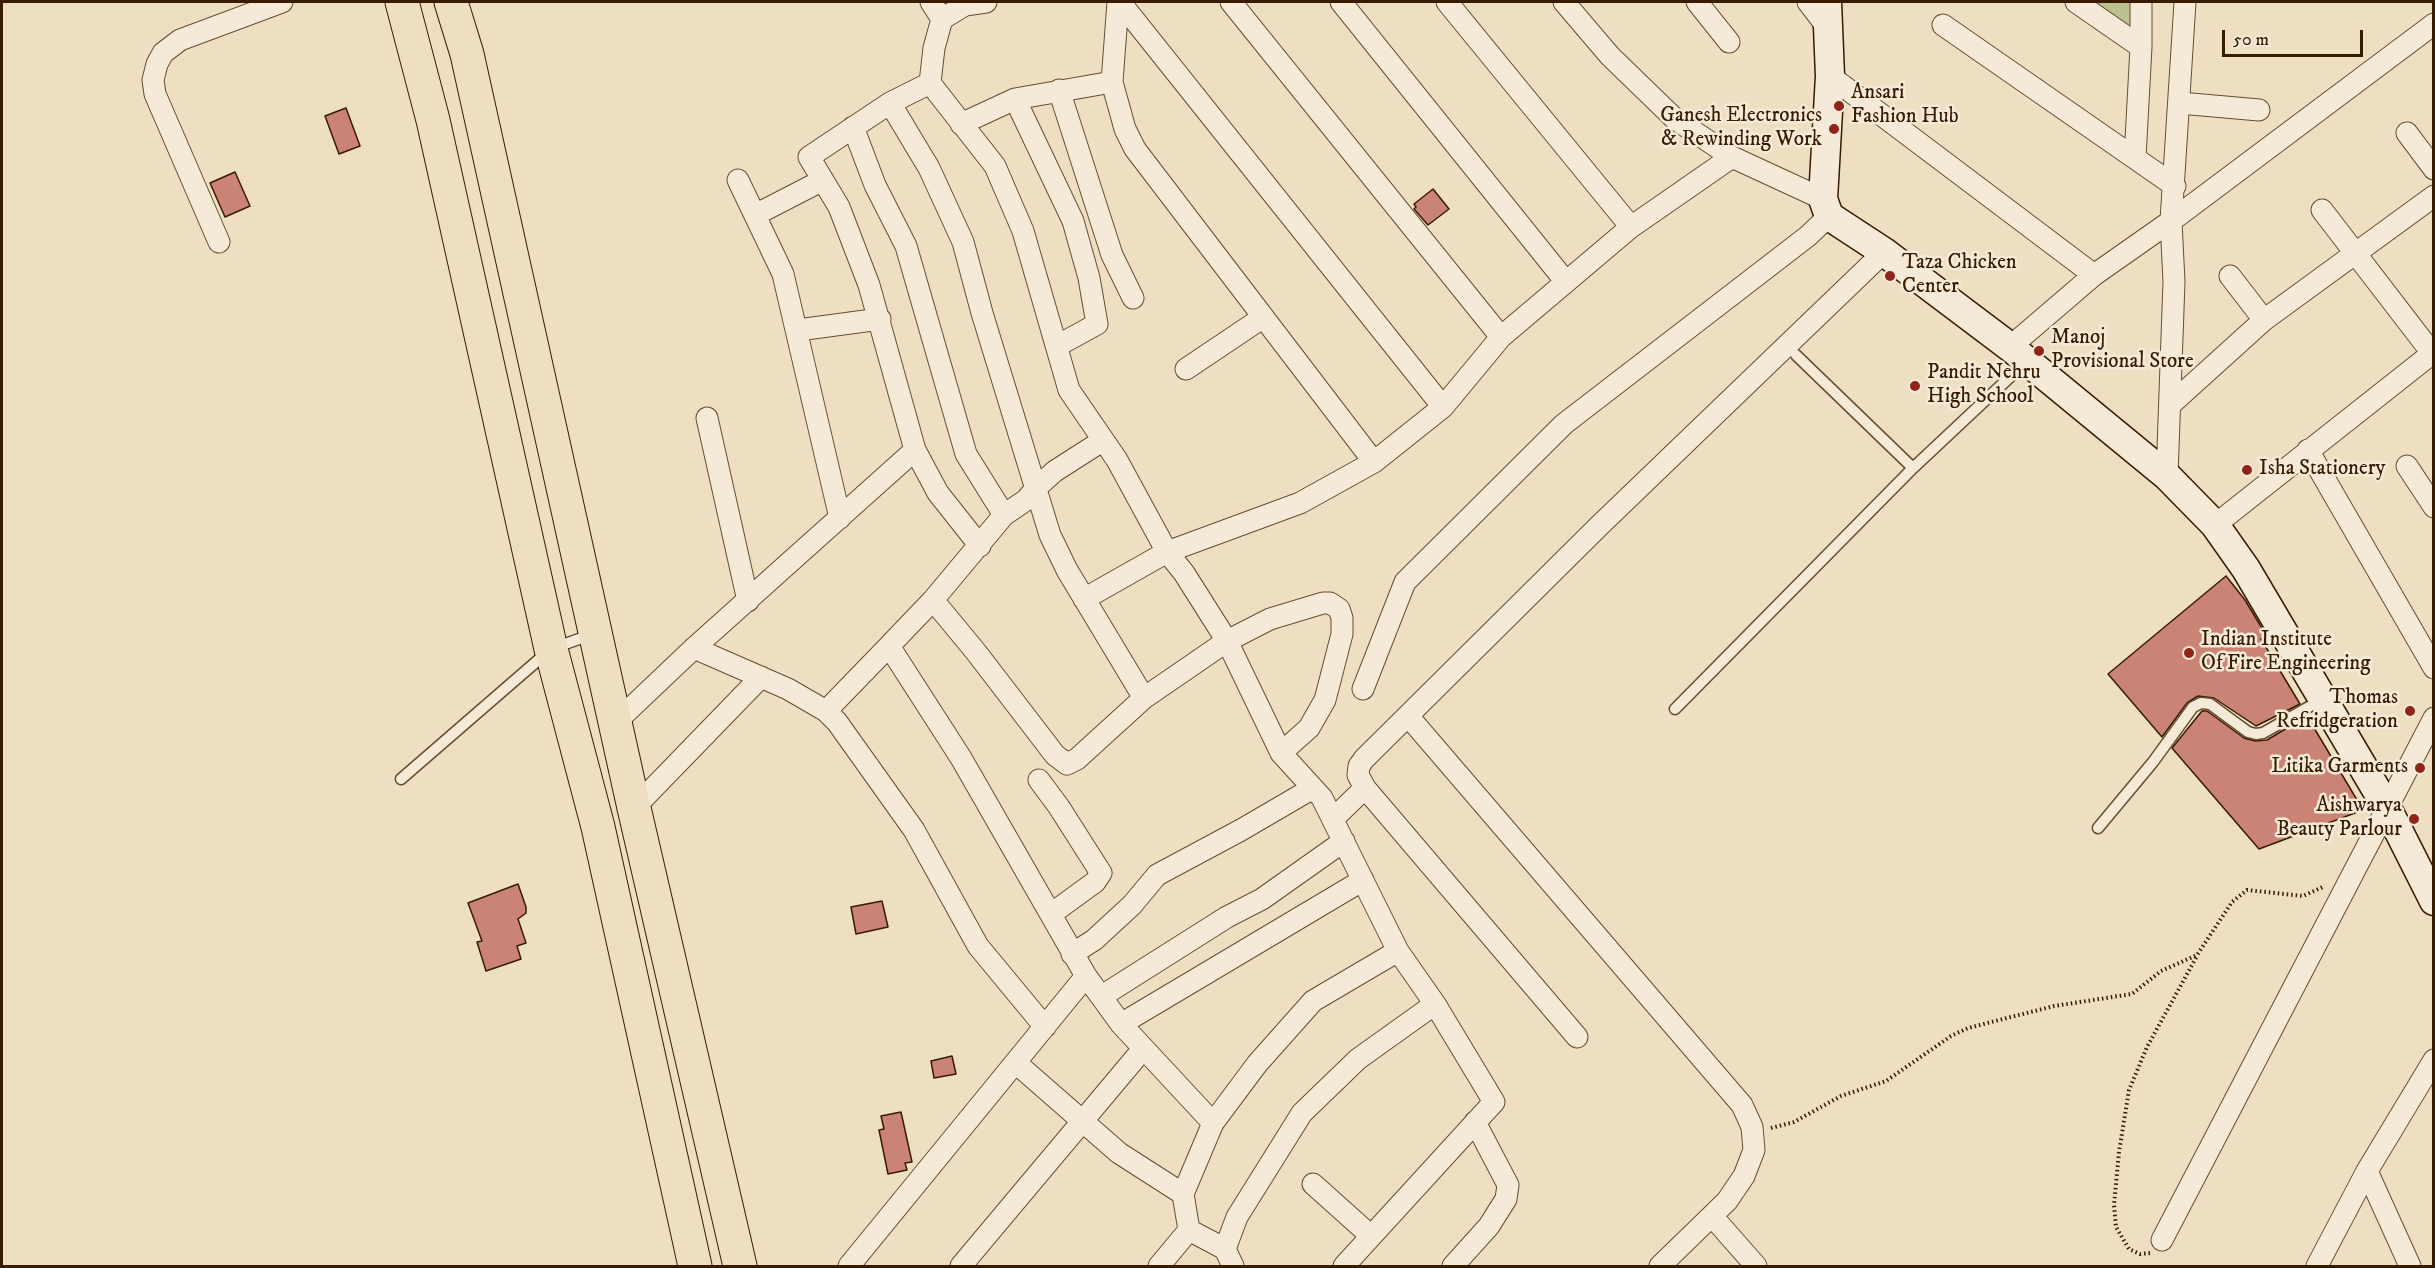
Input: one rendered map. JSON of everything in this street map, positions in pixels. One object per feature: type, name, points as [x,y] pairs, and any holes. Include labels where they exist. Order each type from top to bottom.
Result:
[{"type":"highway","points":[[402,2],[433,120],[551,649],[598,827],[695,1266]]},
{"type":"highway","points":[[451,2],[472,76],[634,808],[740,1266]]},
{"type":"street","points":[[219,242],[155,94],[153,80],[157,64],[163,53],[180,40],[282,2]]},
{"type":"street","points":[[986,2],[936,10],[930,83],[996,166],[1023,231],[1069,390],[1117,460],[1167,552],[1184,573],[1227,641],[1281,753],[1313,788],[1333,819],[1398,951],[1436,1004],[1494,1102],[1344,1266]]},
{"type":"street","points":[[1119,2],[1112,82],[1125,129],[1135,149],[1374,462]]},
{"type":"street","points":[[1119,2],[1443,407]]},
{"type":"street","points":[[1231,2],[1501,337]]},
{"type":"street","points":[[1341,2],[1566,282]]},
{"type":"street","points":[[1447,2],[1631,227]]},
{"type":"street","points":[[1564,2],[1610,56],[1675,119],[1732,157],[1826,208],[2018,355],[2167,476],[2215,525],[2246,569],[2321,700],[2386,806],[2433,901]]},
{"type":"street","points":[[1696,2],[1729,42]]},
{"type":"street","points":[[1363,689],[1406,582],[1564,424],[1799,243],[1826,208],[1825,133],[1830,76],[1827,14],[1808,2]]},
{"type":"street","points":[[2076,2],[2140,46]]},
{"type":"street","points":[[2134,158],[2141,2]]},
{"type":"street","points":[[2167,476],[2174,282],[2171,221],[2185,2]]},
{"type":"street","points":[[2018,355],[2094,274],[2171,221],[2433,24]]},
{"type":"street","points":[[1943,25],[2175,186]]},
{"type":"street","points":[[1830,76],[2094,274]]},
{"type":"street","points":[[961,124],[1015,99],[1112,82]]},
{"type":"street","points":[[930,83],[890,102],[809,157],[839,207],[880,319],[915,450],[938,493],[980,546]]},
{"type":"street","points":[[1059,90],[1112,255],[1133,298]]},
{"type":"street","points":[[1015,99],[1073,221],[1089,278],[1097,324],[1057,346]]},
{"type":"street","points":[[890,102],[929,168],[963,242],[982,313],[1037,486],[1050,535],[1066,570],[1144,698]]},
{"type":"street","points":[[2180,103],[2259,110]]},
{"type":"street","points":[[853,127],[875,185],[906,246],[966,454],[1004,515]]},
{"type":"street","points":[[2407,133],[2433,169]]},
{"type":"street","points":[[1084,599],[1167,552],[1300,503],[1374,462],[1443,407],[1501,337],[1631,227],[1732,157]]},
{"type":"street","points":[[738,180],[783,274],[798,330],[840,518]]},
{"type":"street","points":[[755,215],[823,180]]},
{"type":"street","points":[[2170,405],[2264,320],[2433,195]]},
{"type":"street","points":[[2215,525],[2433,352],[2322,210]]},
{"type":"street","points":[[1577,1037],[1365,788],[1358,775],[1359,766],[1600,525],[1884,252]]},
{"type":"street","points":[[2230,276],[2264,320]]},
{"type":"street","points":[[1186,369],[1262,318]]},
{"type":"street","points":[[798,330],[880,319]]},
{"type":"street","points":[[707,418],[748,601]]},
{"type":"street","points":[[826,711],[933,600],[1004,515],[1026,500],[1037,486],[1055,471],[1102,441]]},
{"type":"street","points":[[616,722],[694,648],[915,450]]},
{"type":"street","points":[[2308,450],[2433,668]]},
{"type":"street","points":[[2407,466],[2433,507]]},
{"type":"street","points":[[933,600],[1050,749],[1067,764],[1077,759],[1144,698],[1227,641],[1270,619],[1323,603],[1330,603],[1338,609],[1342,618],[1342,634],[1325,700],[1309,728],[1281,753]]},
{"type":"street","points":[[889,646],[961,758],[1086,976],[1121,1024],[1213,1124]]},
{"type":"street","points":[[694,648],[788,689],[826,711],[837,722],[914,830],[978,946],[1045,1027]]},
{"type":"street","points":[[634,808],[761,678]]},
{"type":"street","points":[[1408,716],[1742,1105],[1752,1127],[1754,1150],[1744,1176],[1727,1201],[1660,1266]]},
{"type":"street","points":[[2162,1240],[2433,718]]},
{"type":"street","points":[[1039,780],[1101,873],[1095,882],[1051,914]]},
{"type":"street","points":[[1072,954],[1094,940],[1132,905],[1157,875],[1313,788]]},
{"type":"street","points":[[1333,819],[1365,788]]},
{"type":"street","points":[[1102,996],[1227,917],[1262,898],[1344,841]]},
{"type":"street","points":[[1121,1024],[1363,880]]},
{"type":"street","points":[[1398,951],[1313,1001],[1257,1064],[1213,1124],[1183,1194],[1189,1230],[1229,1258],[1237,1216],[1302,1113],[1358,1059],[1436,1004]]},
{"type":"street","points":[[849,1266],[1086,976]]},
{"type":"street","points":[[961,1266],[1143,1049]]},
{"type":"street","points":[[1016,1063],[1119,1153],[1183,1194]]},
{"type":"street","points":[[2317,1266],[2367,1171],[2433,1063]]},
{"type":"street","points":[[1453,1266],[1489,1226],[1506,1199],[1508,1185],[1475,1122]]},
{"type":"street","points":[[2367,1171],[2410,1266]]},
{"type":"street","points":[[1313,1184],[1371,1236]]},
{"type":"street","points":[[1712,1216],[1756,1266]]},
{"type":"street","points":[[1159,1266],[1189,1230]]},
{"type":"lane","points":[[1675,709],[1913,468],[2018,355]]},
{"type":"lane","points":[[1796,356],[1913,468]]},
{"type":"lane","points":[[401,779],[551,649],[596,633]]},
{"type":"lane","points":[[2098,828],[2153,762],[2193,707],[2201,703],[2210,704],[2248,732],[2256,734],[2264,733],[2321,700]]},
{"type":"path","points":[[2162,1240],[2149,1254],[2129,1249],[2122,1241],[2116,1227],[2114,1205],[2119,1152],[2129,1090],[2147,1047],[2198,955],[2232,902],[2247,890],[2257,889],[2303,896],[2355,869]]},
{"type":"path","points":[[1752,1127],[1776,1128],[1794,1122],[1841,1096],[1886,1081],[1951,1036],[1968,1028],[2054,1006],[2132,994],[2161,971],[2198,955]]},
{"type":"green space","points":[[2095,2],[2132,2],[2131,28]]},
{"type":"building","points":[[346,108],[360,146],[339,154],[325,116]]},
{"type":"building","points":[[235,172],[250,206],[225,217],[210,183]]},
{"type":"building","points":[[1433,189],[1449,209],[1428,225],[1414,209],[1416,207],[1414,204]]},
{"type":"building","name":"Indian Institute Of Fire Engineering","points":[[2226,576],[2245,600],[2266,635],[2261,639],[2300,704],[2256,726],[2214,698],[2198,696],[2187,703],[2162,737],[2108,674]]},
{"type":"building","points":[[2202,711],[2207,711],[2244,738],[2255,741],[2267,740],[2307,716],[2363,810],[2259,849],[2172,748]]},
{"type":"building","points":[[518,884],[526,907],[526,913],[518,919],[526,943],[517,946],[521,959],[486,971],[477,942],[482,941],[468,903]]},
{"type":"building","points":[[882,901],[888,927],[856,934],[851,907]]},
{"type":"building","points":[[952,1056],[956,1074],[934,1078],[931,1061]]},
{"type":"building","points":[[901,1112],[912,1162],[905,1163],[907,1170],[888,1174],[879,1130],[884,1129],[881,1116]]},
{"type":"place","name":"Ansari Fashion Hub","points":[[1839,106]]},
{"type":"place","name":"Ganesh Electronics & Rewinding Work","points":[[1834,129]]},
{"type":"place","name":"Taza Chicken Center","points":[[1890,276]]},
{"type":"place","name":"Manoj Provisional Store","points":[[2039,351]]},
{"type":"place","name":"Pandit Nehru High School","points":[[1915,386]]},
{"type":"place","name":"Isha Stationery","points":[[2247,470]]},
{"type":"place","name":"Indian Institute Of Fire Engineering","points":[[2189,653]]},
{"type":"place","name":"Thomas Refridgeration","points":[[2410,711]]},
{"type":"place","name":"Litika Garments","points":[[2420,768]]},
{"type":"place","name":"Aishwarya Beauty Parlour","points":[[2414,819]]}]
